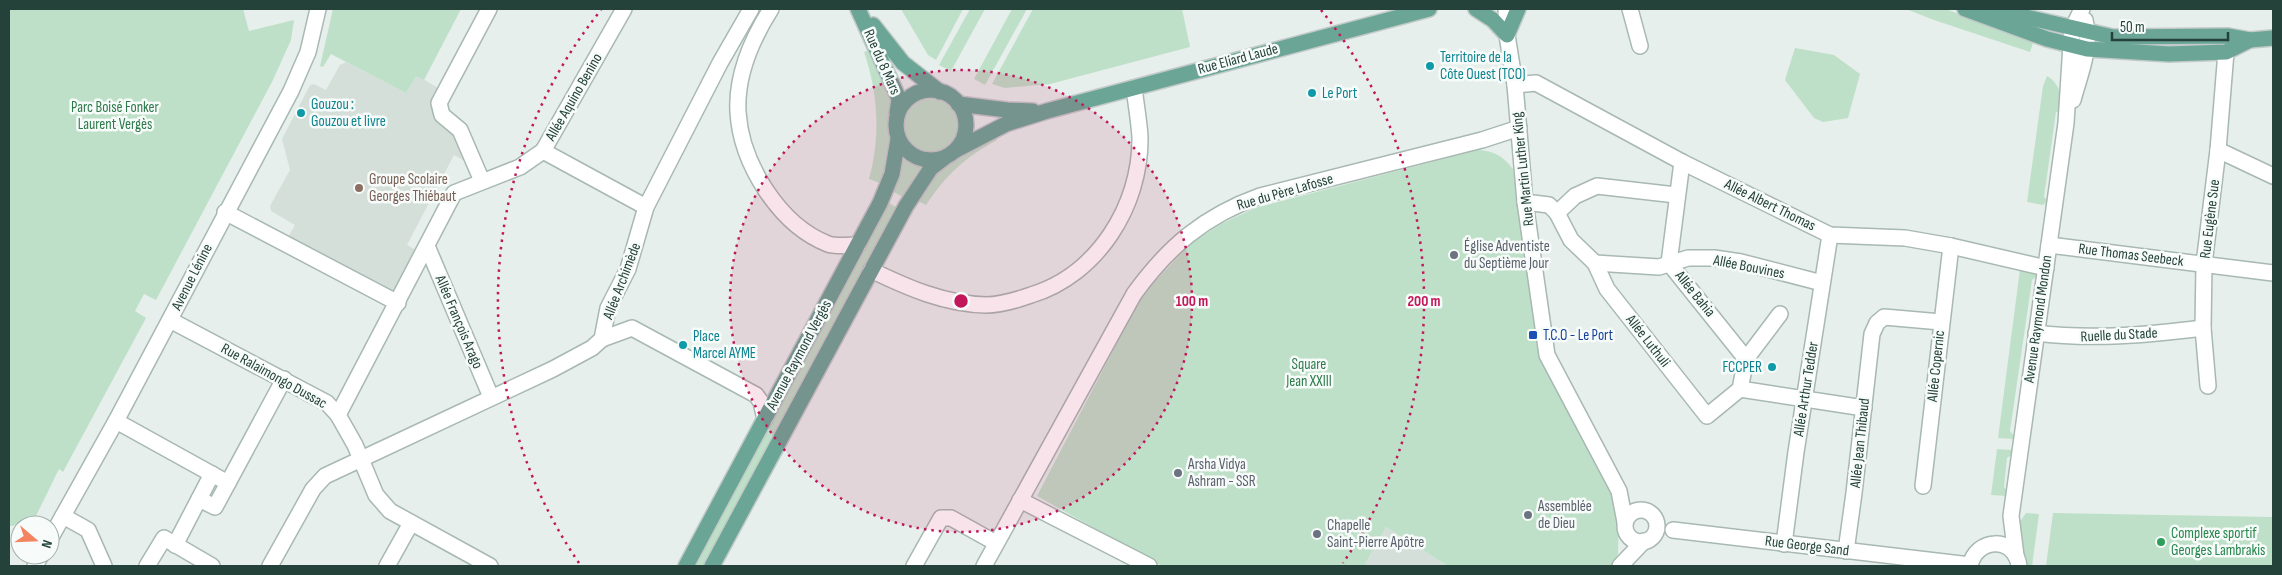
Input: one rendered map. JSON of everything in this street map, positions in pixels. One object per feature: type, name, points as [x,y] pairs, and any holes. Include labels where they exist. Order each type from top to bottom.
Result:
[{"type":"main road","name":"Rue du 8 Mars","points":[[860,9],[881,38],[903,63],[940,92]]},
{"type":"main road","name":"Rue du 8 Mars","points":[[860,9],[899,99],[897,116]]},
{"type":"main road","name":"Rue Eliard Laude","points":[[950,154],[1006,124],[1047,111],[1429,9]]},
{"type":"main road","points":[[1476,9],[1494,20],[1507,35]]},
{"type":"main road","points":[[1965,9],[1999,22],[2087,49],[2169,54],[2226,52],[2250,40]]},
{"type":"main road","points":[[1507,35],[1514,10]]},
{"type":"main road","points":[[1999,10],[2072,29],[2113,37],[2228,36],[2250,40],[2273,38]]},
{"type":"main road","points":[[929,90],[940,92],[958,104],[966,122],[963,137],[950,154],[928,160],[912,155],[898,139],[897,116],[902,106],[914,95],[929,90]]},
{"type":"main road","name":"Rue Eliard Laude","points":[[958,104],[1007,110],[1047,111]]},
{"type":"main road","name":"Avenue Raymond Vergès","points":[[686,566],[880,203],[892,174],[898,139]]},
{"type":"main road","name":"Avenue Raymond Vergès","points":[[712,566],[906,206],[931,168],[950,154]]},
{"type":"street","name":"Avenue Lénine","points":[[60,521],[116,422],[304,63],[312,39],[318,9]]},
{"type":"street","points":[[482,181],[460,130],[442,115],[439,103],[489,9]]},
{"type":"street","name":"Allée Aquino Benino","points":[[427,246],[454,193],[520,167],[543,151],[624,9]]},
{"type":"street","name":"Allée Archimède","points":[[270,566],[319,482],[335,470],[552,369],[592,348],[602,339],[608,308],[628,269],[646,207],[720,63],[751,9]]},
{"type":"street","points":[[771,9],[750,49],[741,80],[738,112],[750,161],[772,200],[806,233],[830,245],[858,245]]},
{"type":"street","points":[[1630,9],[1640,46]]},
{"type":"street","name":"Avenue Raymond Mondon","points":[[2066,123],[2087,49],[2088,31],[2082,9]]},
{"type":"street","name":"Avenue Raymond Mondon","points":[[2018,561],[2011,516],[2066,123],[2072,29],[2082,9]]},
{"type":"street","name":"Rue Martin Luther King","points":[[1507,35],[1515,85],[1525,202],[1547,355],[1619,491],[1626,528]]},
{"type":"street","name":"Rue Eugène Sue","points":[[2208,386],[2203,328],[2204,264],[2218,150],[2226,52]]},
{"type":"street","name":"Allée Albert Thomas","points":[[1515,85],[1536,83],[1682,162],[1830,235],[1905,238],[1951,246],[2046,268]]},
{"type":"street","points":[[871,270],[903,286],[943,300],[989,305],[1039,293],[1073,275],[1090,261],[1105,244],[1116,226],[1134,182],[1140,138],[1134,88]]},
{"type":"street","name":"Rue du Père Lafosse","points":[[984,566],[1134,294],[1154,265],[1185,236],[1234,205],[1260,196],[1482,140],[1519,128]]},
{"type":"street","points":[[2218,150],[2273,176]]},
{"type":"street","points":[[543,151],[646,207]]},
{"type":"street","name":"Allée Bahia","points":[[1682,162],[1676,195],[1669,263],[1746,359]]},
{"type":"street","points":[[1558,213],[1575,196],[1596,186],[1676,195]]},
{"type":"street","points":[[1525,202],[1549,205],[1558,213],[1571,240],[1596,263]]},
{"type":"street","points":[[225,212],[398,303]]},
{"type":"street","name":"Allée Arthur Tedder","points":[[1784,544],[1830,235]]},
{"type":"street","name":"Rue Thomas Seebeck","points":[[2049,245],[2273,273]]},
{"type":"street","points":[[338,415],[427,246]]},
{"type":"street","name":"Allée François Arago","points":[[427,246],[491,397]]},
{"type":"street","name":"Allée Copernic","points":[[1923,486],[1951,246]]},
{"type":"street","name":"Allée Bouvines","points":[[1596,263],[1659,267],[1688,258],[1732,261],[1822,283]]},
{"type":"street","name":"Allée Luthuli","points":[[1596,263],[1607,289],[1707,416],[1740,389]]},
{"type":"street","points":[[1780,314],[1746,359],[1740,389],[1864,408]]},
{"type":"street","name":"Allée Jean Thibaud","points":[[1846,551],[1872,334],[1877,323],[1884,317],[1941,322]]},
{"type":"street","name":"Rue Ralaimongo Dussac","points":[[170,320],[327,403],[338,415],[376,494],[383,504],[390,511],[490,566]]},
{"type":"street","points":[[602,339],[632,328],[756,395],[761,402],[766,418]]},
{"type":"street","name":"Ruelle du Stade","points":[[2036,333],[2067,337],[2140,336],[2203,328]]},
{"type":"street","points":[[199,499],[215,507],[284,379]]},
{"type":"street","points":[[756,395],[773,392],[783,386]]},
{"type":"street","points":[[116,422],[228,483]]},
{"type":"street","points":[[175,545],[212,474]]},
{"type":"street","name":"Rue Martin Luther King","points":[[1619,491],[1649,513],[1664,520],[1673,530]]},
{"type":"street","points":[[1020,500],[1149,566]]},
{"type":"street","points":[[1632,511],[1649,513],[1657,527],[1647,540],[1621,564],[1626,528],[1632,511]]},
{"type":"street","points":[[63,516],[88,530],[104,566]]},
{"type":"street","name":"Avenue Raymond Mondon","points":[[1970,566],[1976,552],[1999,537],[2011,516]]},
{"type":"street","points":[[914,566],[941,518],[951,518],[996,543]]},
{"type":"street","points":[[386,566],[411,522]]},
{"type":"street","points":[[1626,528],[1632,539],[1647,540],[1662,537],[1673,530]]},
{"type":"street","name":"Rue George Sand","points":[[1673,530],[1970,566]]},
{"type":"street","points":[[146,566],[164,538],[212,566]]},
{"type":"street","points":[[1989,544],[2004,545],[2018,561]]},
{"type":"shaded area","name":"Groupe Scolaire Georges Thiébaut","points":[[346,62],[406,93],[416,75],[440,89],[432,104],[439,122],[455,131],[466,154],[463,160],[454,155],[407,245],[418,251],[394,294],[288,237],[295,225],[271,211],[270,206],[290,170],[282,139],[310,85],[314,84],[326,90],[340,65]]},
{"type":"shaded area","points":[[1386,527],[1448,566],[1364,566]]},
{"type":"green space","name":"Parc Boisé Fonker Laurent Vergès","points":[[9,9],[243,9],[249,31],[294,20],[291,40],[272,82],[156,300],[144,294],[135,311],[146,318],[63,472],[59,469],[36,515],[10,515],[9,526]]},
{"type":"green space","points":[[333,9],[461,9],[424,80],[416,76],[406,93],[331,54],[323,67],[320,66]]},
{"type":"green space","points":[[901,9],[963,9],[936,60],[928,55]]},
{"type":"green space","points":[[970,9],[985,9],[951,71],[939,65]]},
{"type":"green space","points":[[1012,9],[1027,9],[985,85],[974,79]]},
{"type":"green space","points":[[1033,9],[1182,9],[1190,47],[1050,84],[1005,88],[992,84]]},
{"type":"green space","points":[[1906,9],[1945,9],[2034,40],[2030,52]]},
{"type":"green space","points":[[1795,48],[1834,55],[1860,74],[1848,118],[1823,122],[1814,118],[1785,80]]},
{"type":"green space","points":[[872,49],[891,92],[893,117],[890,133],[889,164],[880,183],[869,179],[875,147],[876,115],[872,83],[864,52]]},
{"type":"green space","points":[[2047,76],[2057,86],[2061,111],[2056,112],[2044,197],[2048,201],[2043,205],[2027,202],[2043,86]]},
{"type":"green space","points":[[926,99],[936,99],[946,103],[954,111],[958,126],[954,141],[946,149],[936,153],[926,153],[916,149],[908,141],[904,131],[904,121],[908,111],[916,103]]},
{"type":"green space","points":[[996,136],[997,140],[965,160],[949,175],[926,205],[918,201],[934,175],[969,148]]},
{"type":"green space","name":"Square Jean XXIII","points":[[1478,150],[1498,155],[1513,169],[1537,348],[1611,491],[1619,512],[1618,554],[1612,566],[1448,566],[1386,527],[1364,566],[1162,566],[1037,496],[1142,295],[1191,243],[1221,224],[1255,208]]},
{"type":"green space","points":[[900,155],[924,166],[916,175],[903,197],[892,191]]},
{"type":"green space","points":[[887,202],[898,208],[706,566],[691,566]]},
{"type":"green space","points":[[2020,269],[2037,271],[2037,276],[2032,280],[2010,431],[2014,439],[1998,438]]},
{"type":"green space","points":[[1997,449],[2012,450],[2012,455],[2007,458],[2004,487],[2008,492],[2007,496],[1991,495]]},
{"type":"green space","points":[[2026,513],[2039,514],[2032,566],[2024,566],[2019,523]]},
{"type":"green space","name":"Complexe sportif Georges Lambrakis","points":[[2053,513],[2273,517],[2273,566],[2046,566]]},
{"type":"place","name":"Territoire de la Côte Ouest (TCO)","points":[[1430,66]]},
{"type":"place","name":"Le Port","points":[[1312,93]]},
{"type":"place","name":"Gouzou : Gouzou et livre","points":[[301,113]]},
{"type":"place","name":"Groupe Scolaire Georges Thiébaut","points":[[359,188]]},
{"type":"place","name":"Église Adventiste du Septième Jour","points":[[1454,255]]},
{"type":"place","name":"T.C.O - Le Port","points":[[1533,335]]},
{"type":"place","name":"Place Marcel AYME","points":[[683,345]]},
{"type":"place","name":"FCCPER","points":[[1772,367]]},
{"type":"place","name":"Arsha Vidya Ashram - SSR","points":[[1178,473]]},
{"type":"place","name":"Assemblée de Dieu","points":[[1528,515]]},
{"type":"place","name":"Chapelle Saint-Pierre Apôtre","points":[[1317,534]]},
{"type":"place","name":"Complexe sportif Georges Lambrakis","points":[[2161,542]]}]
